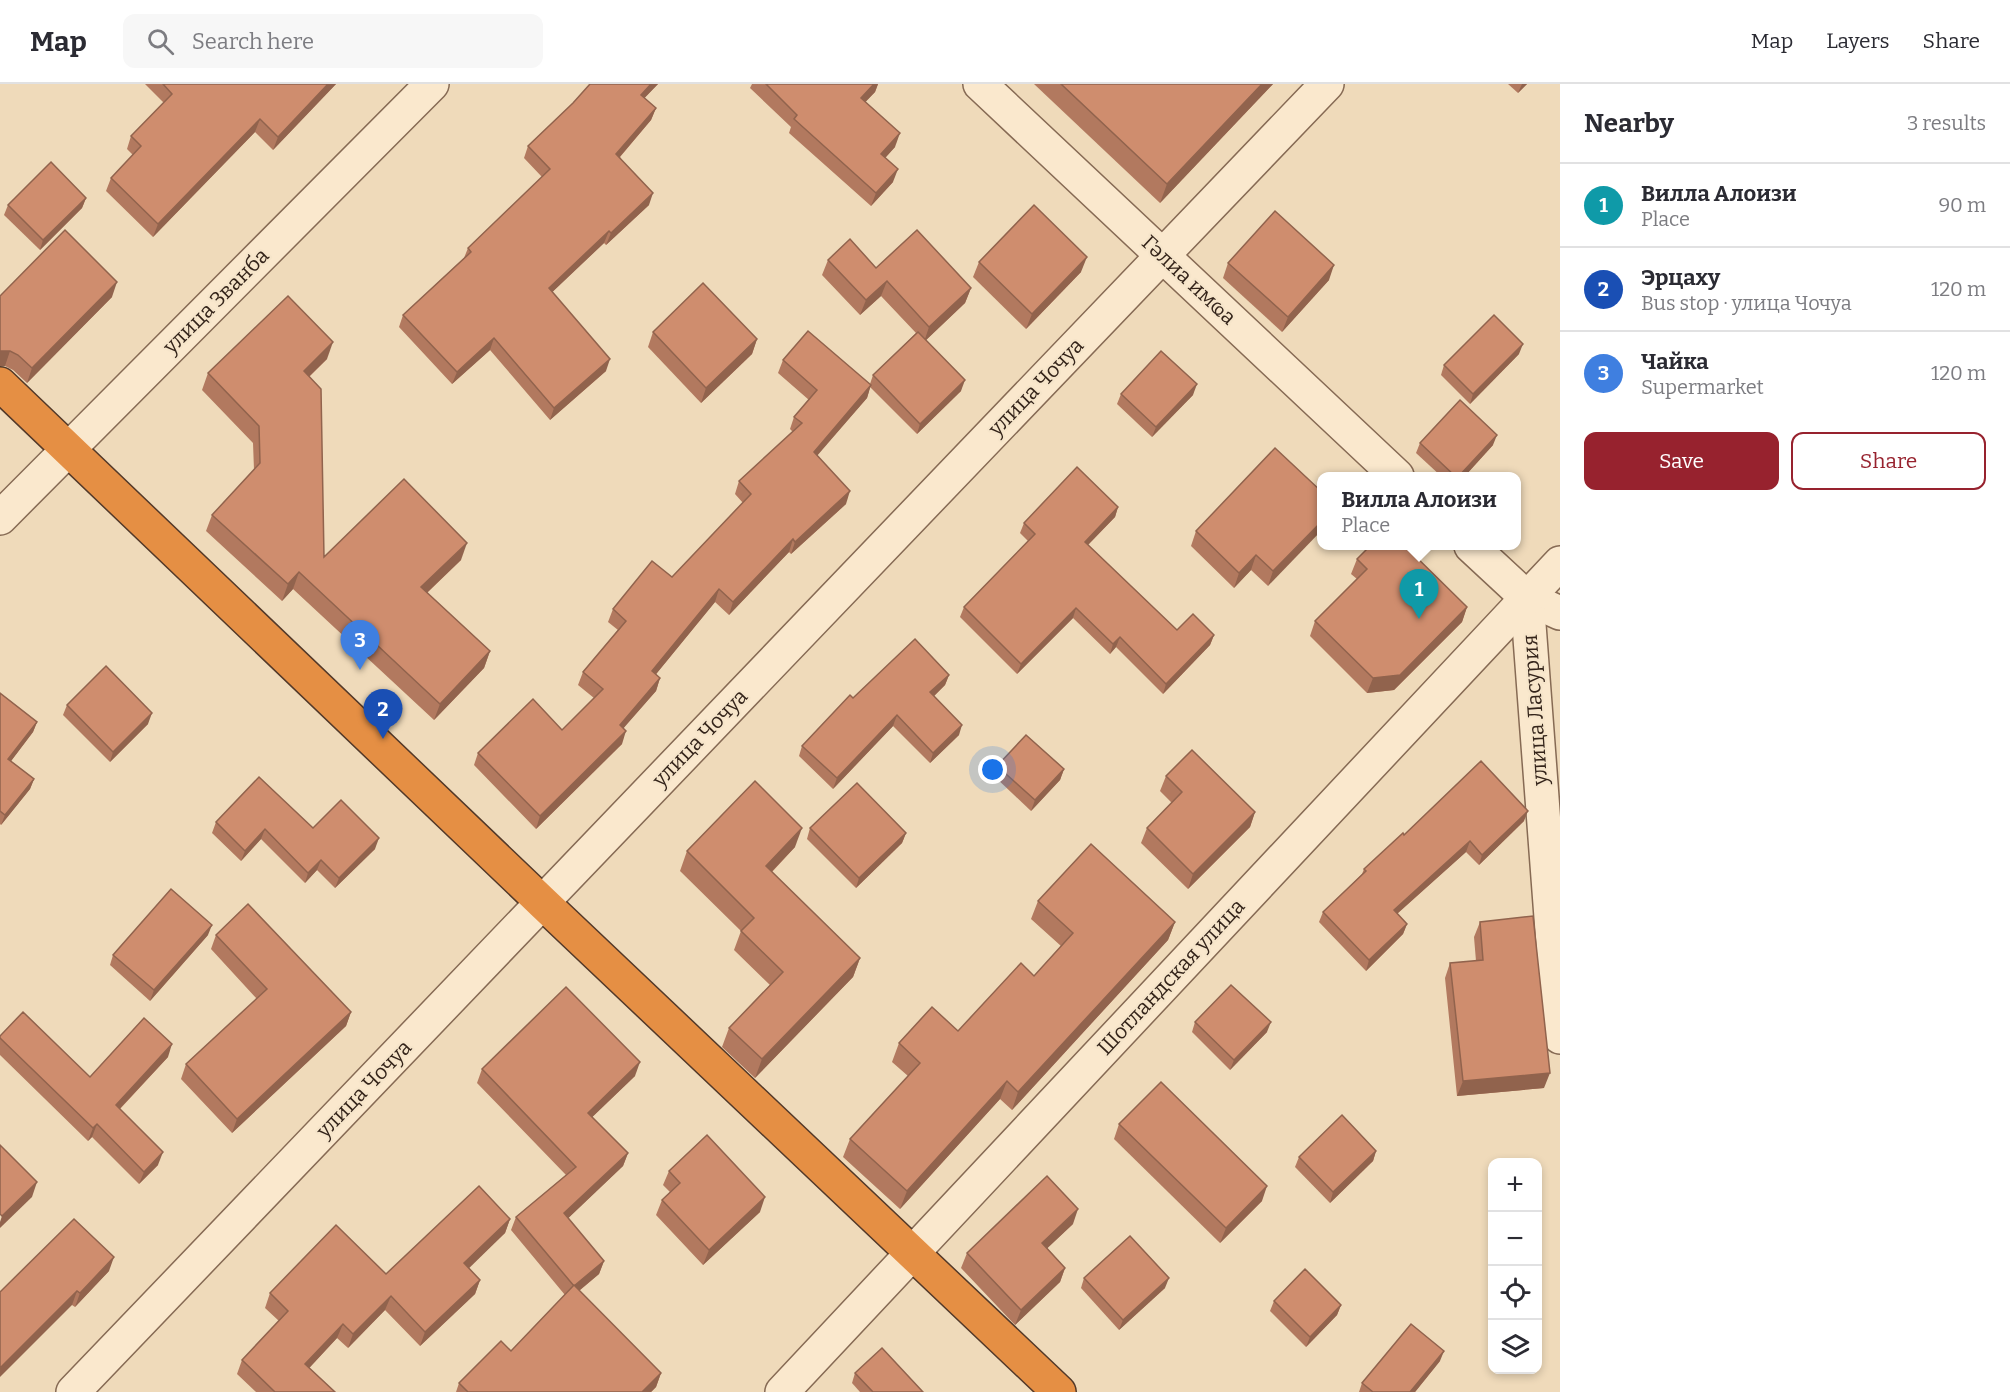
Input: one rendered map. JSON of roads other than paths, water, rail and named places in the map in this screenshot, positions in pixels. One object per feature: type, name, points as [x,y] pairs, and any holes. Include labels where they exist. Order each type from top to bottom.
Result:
[{"type":"highway","points":[[0,384],[1059,1392]]},
{"type":"street","name":"улица Званба","points":[[0,518],[432,84]]},
{"type":"street","name":"Гәлиа имҩа","points":[[980,84],[1392,472]]},
{"type":"street","name":"улица Чочуа","points":[[73,1392],[1327,84]]},
{"type":"street","points":[[1475,550],[1527,598],[1559,617]]},
{"type":"street","name":"Шотландская улица","points":[[782,1392],[1560,563]]},
{"type":"street","name":"улица Ласурия","points":[[1527,598],[1560,1038]]},
{"type":"place","name":"Вилла Алоизи","points":[[1419,619]]},
{"type":"place","name":"Чайка","points":[[360,670]]},
{"type":"place","name":"Эрцаху","points":[[383,739]]}]
